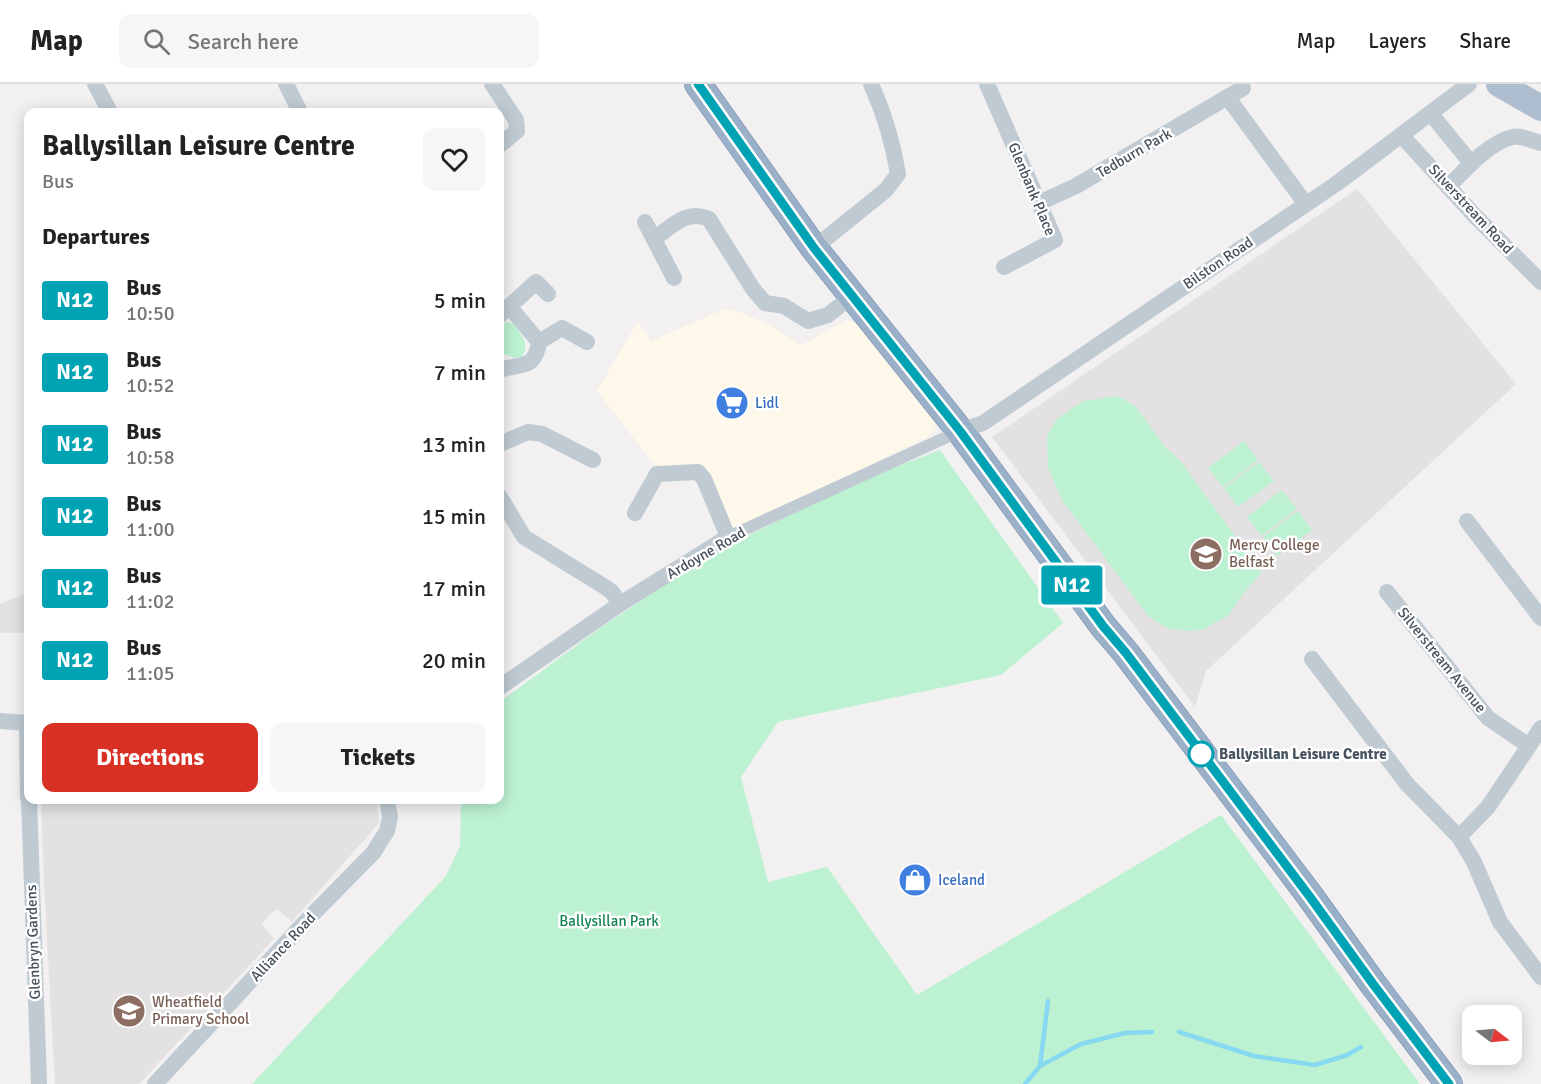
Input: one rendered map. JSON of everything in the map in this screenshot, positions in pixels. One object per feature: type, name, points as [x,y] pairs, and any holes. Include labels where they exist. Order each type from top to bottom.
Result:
[{"type":"highway","points":[[698,84],[814,248],[960,431],[1103,626],[1126,653],[1303,887],[1449,1084]]},
{"type":"main road","points":[[1499,84],[1541,108]]},
{"type":"street","points":[[95,84],[108,108]]},
{"type":"street","points":[[286,84],[298,108]]},
{"type":"street","points":[[492,84],[516,120],[517,131],[504,142]]},
{"type":"street","points":[[814,248],[886,190],[898,174],[895,153],[871,84]]},
{"type":"street","name":"Glenbank Place","points":[[987,84],[1055,240],[1004,267]]},
{"type":"street","name":"Bilston Road","points":[[960,431],[983,423],[1336,184],[1469,84]]},
{"type":"street","name":"Tedburn Park","points":[[1039,203],[1076,186],[1243,88]]},
{"type":"street","points":[[1228,98],[1305,203]]},
{"type":"street","points":[[1431,114],[1471,163]]},
{"type":"street","name":"Silverstream Road","points":[[1402,136],[1448,187],[1541,282]]},
{"type":"street","points":[[1448,187],[1478,156],[1513,137],[1541,143]]},
{"type":"street","points":[[654,239],[686,216],[700,214],[710,219],[753,289],[765,303],[784,306],[808,321],[828,315],[852,296]]},
{"type":"street","points":[[645,222],[674,278]]},
{"type":"street","points":[[539,342],[504,311],[536,282],[548,294]]},
{"type":"street","points":[[504,369],[529,364],[537,354],[539,342],[562,328],[587,342]]},
{"type":"street","name":"Ardoyne Road","points":[[504,684],[620,604],[728,537],[960,431]]},
{"type":"street","points":[[504,442],[528,432],[542,434],[592,460]]},
{"type":"street","points":[[635,513],[657,474],[698,472],[704,479],[728,537]]},
{"type":"street","points":[[504,504],[524,537],[605,587],[612,592],[620,604]]},
{"type":"street","points":[[1467,521],[1541,618]]},
{"type":"street","name":"Silverstream Avenue","points":[[1387,592],[1488,718],[1528,747]]},
{"type":"street","points":[[1312,659],[1407,784],[1459,837],[1474,862],[1500,922],[1534,955],[1541,977]]},
{"type":"street","points":[[0,721],[24,723]]},
{"type":"street","points":[[1459,837],[1488,807],[1541,728]]},
{"type":"street","name":"Glenbryn Gardens","points":[[28,804],[39,1084]]},
{"type":"street","name":"Alliance Road","points":[[154,1084],[373,853],[387,831],[390,817],[388,804]]},
{"type":"shaded area","name":"Mercy College Belfast","points":[[1357,189],[1516,384],[1206,671],[1195,707],[992,437]]},
{"type":"shaded area","points":[[724,309],[738,311],[771,326],[801,345],[848,320],[859,325],[928,407],[937,428],[926,438],[731,531],[705,469],[660,472],[597,391],[638,321],[651,341]]},
{"type":"shaded area","points":[[24,594],[24,633],[0,633],[0,604]]},
{"type":"shaded area","name":"Wheatfield Primary School","points":[[41,804],[377,804],[379,823],[292,922],[277,909],[269,915],[262,924],[274,939],[139,1084],[55,1084]]},
{"type":"green space","points":[[504,324],[514,324],[524,340],[525,348],[522,357],[514,358],[504,354]]},
{"type":"green space","points":[[1119,396],[1136,407],[1164,446],[1181,462],[1262,573],[1244,592],[1229,615],[1202,630],[1186,631],[1167,628],[1148,616],[1062,500],[1048,468],[1047,436],[1057,419],[1083,401]]},
{"type":"green space","points":[[1244,441],[1258,460],[1223,487],[1208,468]]},
{"type":"green space","name":"Ballysillan Park","points":[[940,450],[1063,623],[1001,675],[778,722],[741,777],[768,882],[827,867],[917,995],[1221,815],[1420,1084],[252,1084],[446,876],[460,846],[461,804],[504,804],[504,699],[603,626],[714,552],[862,480]]},
{"type":"green space","points":[[1259,462],[1274,481],[1238,507],[1224,488]]},
{"type":"green space","points":[[1282,490],[1297,509],[1261,536],[1247,517]]},
{"type":"green space","points":[[1298,511],[1312,530],[1277,556],[1263,537]]},
{"type":"waterway","points":[[1040,1066],[1048,1001]]},
{"type":"waterway","points":[[1025,1084],[1040,1066],[1081,1044],[1125,1033],[1152,1032]]},
{"type":"waterway","points":[[1179,1032],[1254,1056],[1315,1065],[1347,1055],[1361,1047]]},
{"type":"bus line","name":"N12","points":[[698,84],[814,248],[960,431],[1103,626],[1126,653],[1449,1084]]},
{"type":"place","name":"Lidl","points":[[732,403]]},
{"type":"place","name":"Mercy College Belfast","points":[[1206,554]]},
{"type":"place","name":"Ballysillan Leisure Centre","points":[[1201,754]]},
{"type":"place","name":"Iceland","points":[[915,880]]},
{"type":"place","name":"Wheatfield Primary School","points":[[129,1011]]}]
